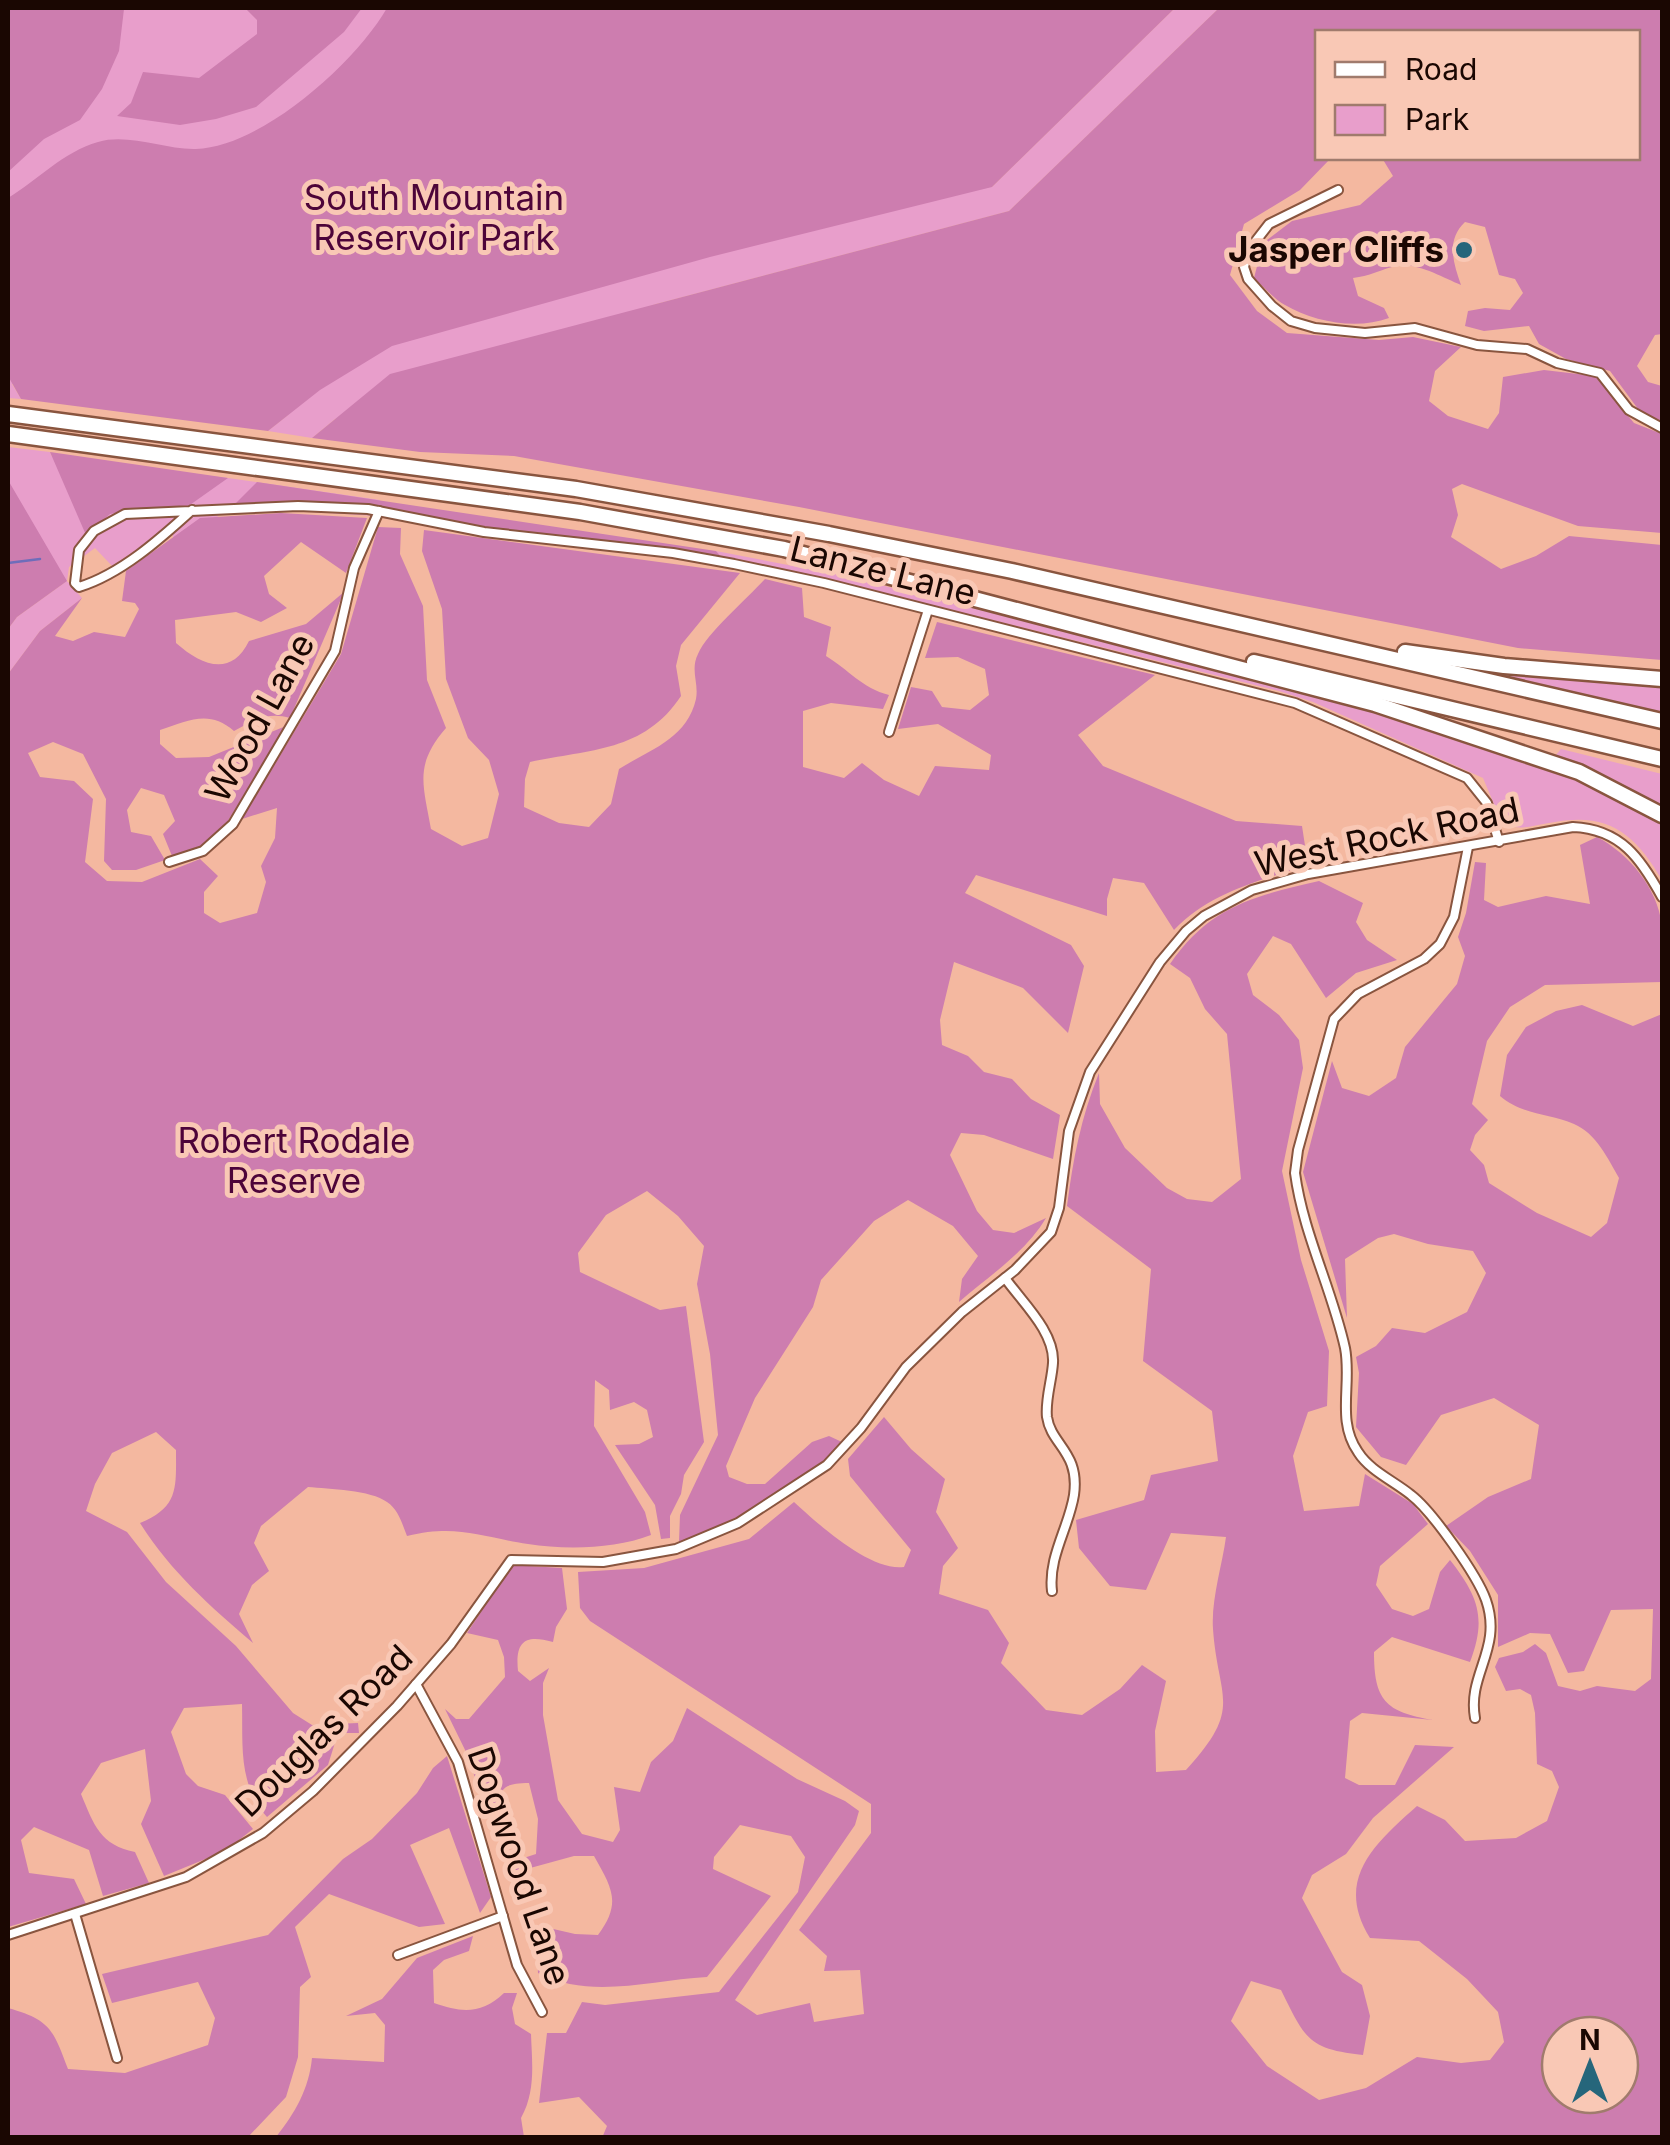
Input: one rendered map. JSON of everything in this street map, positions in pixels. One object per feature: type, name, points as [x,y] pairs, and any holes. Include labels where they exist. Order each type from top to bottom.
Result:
[{"type":"highway","points":[[8,414],[576,489],[830,534],[1397,651],[1504,666],[1662,679]]},
{"type":"highway","points":[[8,434],[580,512],[784,548],[1375,704],[1564,766],[1662,815]]},
{"type":"highway","points":[[1012,572],[1662,721]]},
{"type":"highway","points":[[966,595],[1662,758]]},
{"type":"street","points":[[1338,190],[1294,209],[1260,232],[1244,262],[1248,279],[1292,321],[1365,334],[1415,328],[1477,346],[1518,347],[1557,363],[1592,370],[1607,379],[1629,410],[1662,428]]},
{"type":"street","name":"Lanze Lane","points":[[192,510],[102,577],[79,587],[75,583],[79,550],[108,520],[124,514],[192,510],[352,506],[484,532],[688,556],[824,583],[1263,693],[1326,714],[1467,778],[1488,804],[1500,842]]},
{"type":"street","name":"Wood Lane","points":[[169,862],[203,850],[234,824],[335,651],[354,568],[379,511]]},
{"type":"street","points":[[889,732],[928,610]]},
{"type":"street","name":"West Rock Road","points":[[451,1644],[510,1560],[578,1563],[652,1555],[722,1532],[788,1493],[841,1451],[906,1368],[962,1312],[1044,1242],[1056,1220],[1073,1115],[1097,1058],[1160,962],[1186,931],[1235,897],[1289,878],[1346,866],[1573,827],[1598,830],[1633,850],[1662,897]]},
{"type":"street","points":[[1468,847],[1454,918],[1440,944],[1424,960],[1358,994],[1334,1020],[1295,1172],[1344,1347],[1345,1415],[1350,1438],[1364,1461],[1425,1508],[1484,1594],[1491,1634],[1488,1656],[1474,1694],[1475,1718]]},
{"type":"street","points":[[1005,1278],[1051,1344],[1053,1363],[1047,1415],[1074,1474],[1073,1501],[1051,1575],[1052,1591]]},
{"type":"street","name":"Douglas Road","points":[[8,1935],[186,1877],[264,1832],[313,1791],[451,1644]]},
{"type":"street","name":"Dogwood Lane","points":[[416,1684],[464,1777],[521,1976],[542,2012]]},
{"type":"street","points":[[75,1914],[117,2058]]},
{"type":"street","points":[[398,1956],[503,1916]]},
{"type":"green space","name":"South Mountain Reservoir Park","points":[[8,8],[892,8],[992,187],[1175,8],[1219,8],[1009,211],[656,304],[335,419],[312,438],[268,431],[288,415],[12,384],[21,399],[8,398]]},
{"type":"green space","points":[[8,8],[124,9],[119,51],[102,89],[80,120],[44,139],[8,172]]},
{"type":"green space","points":[[245,8],[362,8],[344,32],[256,107],[180,125],[117,116],[131,103],[143,72],[199,78],[257,34],[257,20]]},
{"type":"green space","name":"South Mountain Reservoir Park","points":[[387,8],[1175,8],[992,187],[710,257],[392,346],[320,390],[268,431],[21,399],[8,376],[8,198],[62,159],[98,142],[122,139],[196,149],[222,145],[249,134],[305,98],[330,76]]},
{"type":"green space","points":[[1219,8],[1662,8],[1662,334],[1655,335],[1637,366],[1648,382],[1662,386],[1662,421],[1641,413],[1610,371],[1566,359],[1539,344],[1529,326],[1484,331],[1465,326],[1468,311],[1510,310],[1523,293],[1515,279],[1499,275],[1485,227],[1465,222],[1455,236],[1454,260],[1461,285],[1427,270],[1400,265],[1353,278],[1358,296],[1384,308],[1389,318],[1377,322],[1350,324],[1309,316],[1281,302],[1254,278],[1263,243],[1292,221],[1360,205],[1393,176],[1383,160],[1640,160],[1640,30],[1315,30],[1315,160],[1329,160],[1300,190],[1244,224],[1230,275],[1257,311],[1287,333],[1379,340],[1413,337],[1461,347],[1435,371],[1429,401],[1448,416],[1488,429],[1499,413],[1503,377],[1544,370],[1595,376],[1634,423],[1662,434],[1662,533],[1578,526],[1462,484],[1452,489],[1458,515],[1451,537],[1501,569],[1536,556],[1569,536],[1662,545],[1662,660],[1518,648],[799,507],[514,456],[420,452],[312,438],[390,374],[1009,211]]},
{"type":"green space","points":[[8,447],[50,452],[52,457],[380,500],[376,516],[281,510],[224,512],[173,548],[173,526],[112,566],[95,548],[69,567],[67,581],[8,616]]},
{"type":"green space","points":[[50,452],[228,478],[187,507],[110,514],[86,535]]},
{"type":"green space","points":[[8,480],[67,581],[17,617],[8,629]]},
{"type":"green space","points":[[257,482],[716,551],[723,559],[616,542],[444,523],[368,505],[323,502],[233,506]]},
{"type":"green space","name":"Robert Rodale Reserve","points":[[281,513],[367,518],[346,573],[301,542],[264,576],[269,594],[287,608],[261,622],[236,612],[175,620],[176,643],[205,662],[225,664],[242,653],[249,641],[306,624],[344,592],[290,718],[267,716],[234,731],[207,719],[160,730],[160,744],[176,758],[209,757],[286,726],[223,829],[203,845],[172,856],[163,834],[175,821],[164,795],[141,788],[127,810],[131,832],[151,836],[165,860],[136,870],[112,870],[104,861],[106,799],[83,754],[53,742],[28,753],[40,777],[74,781],[93,799],[85,862],[107,881],[142,882],[200,859],[218,876],[204,892],[204,913],[220,923],[257,913],[266,882],[261,866],[275,838],[277,808],[242,819],[341,654],[378,527],[401,528],[400,554],[423,606],[427,680],[446,728],[425,764],[424,787],[431,829],[462,846],[488,838],[499,794],[489,760],[468,738],[446,679],[442,609],[422,551],[424,530],[740,573],[681,645],[676,666],[681,696],[666,714],[650,728],[614,745],[530,762],[524,807],[559,823],[589,827],[611,804],[619,769],[676,734],[696,699],[698,654],[765,579],[802,588],[804,617],[831,627],[826,656],[863,683],[889,695],[883,709],[831,703],[803,711],[803,767],[844,778],[862,763],[884,780],[919,796],[935,766],[989,770],[991,755],[938,724],[898,729],[911,687],[932,691],[942,707],[970,710],[989,695],[985,669],[958,657],[925,658],[937,622],[1155,675],[1078,735],[1103,766],[1236,821],[1302,826],[1308,865],[1219,897],[1174,930],[1144,883],[1113,878],[1107,916],[976,875],[965,893],[1071,945],[1084,966],[1068,1033],[1023,988],[954,962],[940,1020],[942,1045],[968,1056],[984,1072],[1012,1079],[1031,1099],[1060,1115],[1053,1159],[984,1135],[961,1133],[950,1155],[977,1211],[993,1230],[1014,1233],[1046,1218],[1017,1253],[959,1302],[962,1279],[978,1256],[953,1226],[908,1200],[874,1221],[821,1280],[813,1307],[755,1398],[726,1466],[729,1477],[747,1484],[765,1484],[812,1442],[829,1436],[842,1442],[808,1475],[745,1514],[679,1542],[680,1515],[718,1435],[710,1354],[697,1284],[704,1246],[678,1216],[647,1191],[606,1215],[578,1253],[580,1272],[660,1310],[686,1306],[704,1442],[684,1475],[681,1494],[670,1516],[670,1538],[661,1539],[655,1505],[615,1445],[639,1444],[653,1437],[647,1410],[634,1402],[610,1410],[609,1390],[595,1380],[594,1426],[645,1512],[651,1535],[606,1546],[574,1547],[528,1544],[455,1531],[407,1536],[394,1509],[380,1498],[308,1487],[261,1526],[254,1543],[269,1571],[252,1585],[239,1614],[253,1643],[178,1573],[140,1523],[162,1510],[173,1495],[176,1450],[156,1432],[112,1453],[86,1511],[127,1532],[166,1582],[236,1646],[293,1713],[312,1725],[358,1723],[359,1733],[338,1733],[328,1765],[267,1817],[247,1778],[242,1704],[184,1708],[171,1732],[186,1774],[198,1786],[225,1795],[253,1829],[225,1851],[164,1876],[141,1824],[151,1801],[145,1749],[101,1763],[81,1794],[100,1832],[114,1844],[135,1852],[149,1883],[103,1896],[89,1850],[34,1827],[21,1840],[29,1873],[74,1879],[86,1904],[8,1927],[8,674],[40,631],[82,598],[55,636],[73,641],[94,632],[125,637],[139,609],[135,603],[122,601],[126,571],[200,518]]},
{"type":"green space","points":[[716,551],[845,576],[1323,696],[1573,775],[1662,822],[1662,880],[1642,851],[1619,830],[1606,824],[1574,820],[1509,826],[1502,823],[1483,778],[1313,702],[891,595],[723,559]]},
{"type":"green space","points":[[67,581],[82,598],[40,631],[8,674],[8,629],[17,617]]},
{"type":"green space","points":[[1478,669],[1662,686],[1662,716],[1478,673]]},
{"type":"green space","points":[[1561,749],[1662,774],[1662,806],[1609,777],[1556,755]]},
{"type":"green space","points":[[1597,837],[1630,862],[1654,898],[1664,946],[1662,982],[1545,985],[1510,1007],[1487,1041],[1472,1104],[1488,1120],[1475,1135],[1470,1150],[1484,1165],[1489,1183],[1537,1213],[1591,1237],[1607,1223],[1619,1178],[1601,1147],[1582,1128],[1517,1107],[1500,1096],[1507,1055],[1526,1027],[1556,1011],[1582,1005],[1633,1026],[1662,1014],[1662,2137],[602,2138],[607,2126],[579,2097],[539,2103],[547,2033],[566,2033],[582,2002],[605,2005],[719,1992],[798,1892],[805,1857],[791,1836],[740,1825],[714,1857],[713,1869],[771,1896],[707,1977],[600,1987],[558,1981],[538,1973],[536,1925],[598,1935],[610,1914],[612,1896],[594,1856],[574,1856],[512,1873],[508,1863],[536,1854],[538,1819],[529,1783],[503,1789],[487,1815],[468,1756],[445,1709],[456,1719],[469,1719],[505,1677],[498,1640],[467,1633],[512,1565],[562,1568],[567,1609],[556,1627],[553,1642],[524,1642],[518,1653],[518,1671],[530,1681],[549,1668],[543,1683],[543,1715],[558,1800],[582,1834],[613,1842],[620,1830],[614,1787],[640,1792],[651,1762],[673,1741],[687,1708],[797,1779],[859,1811],[855,1825],[735,2000],[757,2015],[810,2003],[814,2022],[864,2014],[860,1970],[824,1971],[827,1956],[799,1930],[871,1833],[871,1804],[590,1621],[580,1608],[578,1572],[644,1568],[749,1539],[794,1502],[861,1554],[891,1567],[904,1567],[911,1550],[850,1476],[848,1459],[884,1417],[911,1449],[945,1479],[936,1512],[958,1548],[943,1566],[939,1594],[988,1610],[1009,1643],[1001,1663],[1046,1710],[1082,1715],[1120,1689],[1142,1665],[1166,1681],[1155,1731],[1156,1772],[1186,1770],[1204,1749],[1215,1731],[1223,1702],[1213,1618],[1226,1537],[1171,1533],[1146,1590],[1110,1586],[1079,1548],[1076,1520],[1144,1500],[1151,1475],[1218,1461],[1212,1411],[1143,1361],[1151,1269],[1067,1206],[1078,1138],[1099,1073],[1100,1104],[1125,1148],[1167,1188],[1187,1199],[1212,1202],[1241,1179],[1227,1034],[1205,1009],[1190,978],[1170,964],[1201,929],[1235,906],[1319,881],[1363,903],[1356,922],[1367,940],[1397,960],[1356,973],[1326,998],[1291,944],[1273,936],[1247,974],[1253,995],[1279,1015],[1299,1040],[1303,1068],[1282,1171],[1301,1260],[1329,1351],[1327,1406],[1308,1412],[1293,1456],[1304,1511],[1359,1506],[1365,1474],[1413,1504],[1428,1524],[1380,1566],[1376,1585],[1392,1609],[1413,1616],[1429,1609],[1440,1572],[1450,1560],[1473,1596],[1478,1633],[1470,1662],[1392,1637],[1374,1652],[1376,1682],[1386,1701],[1404,1713],[1433,1720],[1362,1713],[1350,1721],[1345,1778],[1359,1785],[1395,1785],[1415,1745],[1454,1747],[1373,1818],[1346,1854],[1312,1875],[1302,1898],[1342,1972],[1362,1985],[1370,2016],[1363,2055],[1319,2044],[1303,2030],[1281,1990],[1251,1981],[1231,2021],[1267,2066],[1319,2100],[1366,2088],[1417,2057],[1461,2063],[1490,2060],[1504,2042],[1498,2012],[1467,1979],[1419,1941],[1370,1938],[1356,1898],[1364,1864],[1386,1834],[1417,1806],[1445,1820],[1465,1841],[1516,1838],[1547,1821],[1559,1787],[1552,1771],[1537,1764],[1531,1695],[1520,1689],[1506,1691],[1495,1667],[1499,1658],[1523,1652],[1535,1644],[1546,1653],[1558,1686],[1580,1691],[1597,1686],[1635,1691],[1651,1679],[1653,1609],[1611,1610],[1584,1671],[1568,1673],[1550,1634],[1530,1633],[1498,1647],[1498,1595],[1470,1551],[1446,1526],[1488,1497],[1531,1479],[1539,1425],[1494,1398],[1441,1415],[1406,1465],[1381,1457],[1356,1427],[1356,1357],[1376,1346],[1392,1328],[1425,1333],[1467,1312],[1486,1273],[1473,1251],[1394,1234],[1378,1238],[1345,1259],[1347,1318],[1303,1172],[1332,1061],[1342,1088],[1369,1096],[1396,1078],[1405,1047],[1457,984],[1465,956],[1458,937],[1475,862],[1486,863],[1484,900],[1498,907],[1546,896],[1590,904],[1580,845]]},
{"type":"green space","points":[[447,1756],[491,1897],[480,1913],[449,1828],[410,1845],[445,1924],[419,1927],[329,1894],[295,1927],[311,1977],[300,1987],[298,2057],[286,2097],[248,2137],[8,2137],[8,2008],[33,2017],[48,2028],[68,2069],[125,2073],[208,2045],[215,2018],[198,1982],[112,2003],[102,1974],[268,1935],[343,1859],[372,1839]]},
{"type":"green space","points":[[473,1936],[469,1951],[444,1960],[433,1970],[434,2003],[471,2010],[488,2005],[504,1993],[517,1993],[512,2008],[515,2024],[531,2034],[531,2087],[521,2118],[524,2137],[276,2137],[300,2100],[312,2058],[384,2062],[385,2025],[375,2013],[346,2016],[382,1999],[417,1958]]},
{"type":"waterway","points":[[8,563],[40,559]]},
{"type":"place","name":"Jasper Cliffs","points":[[1464,250]]}]
